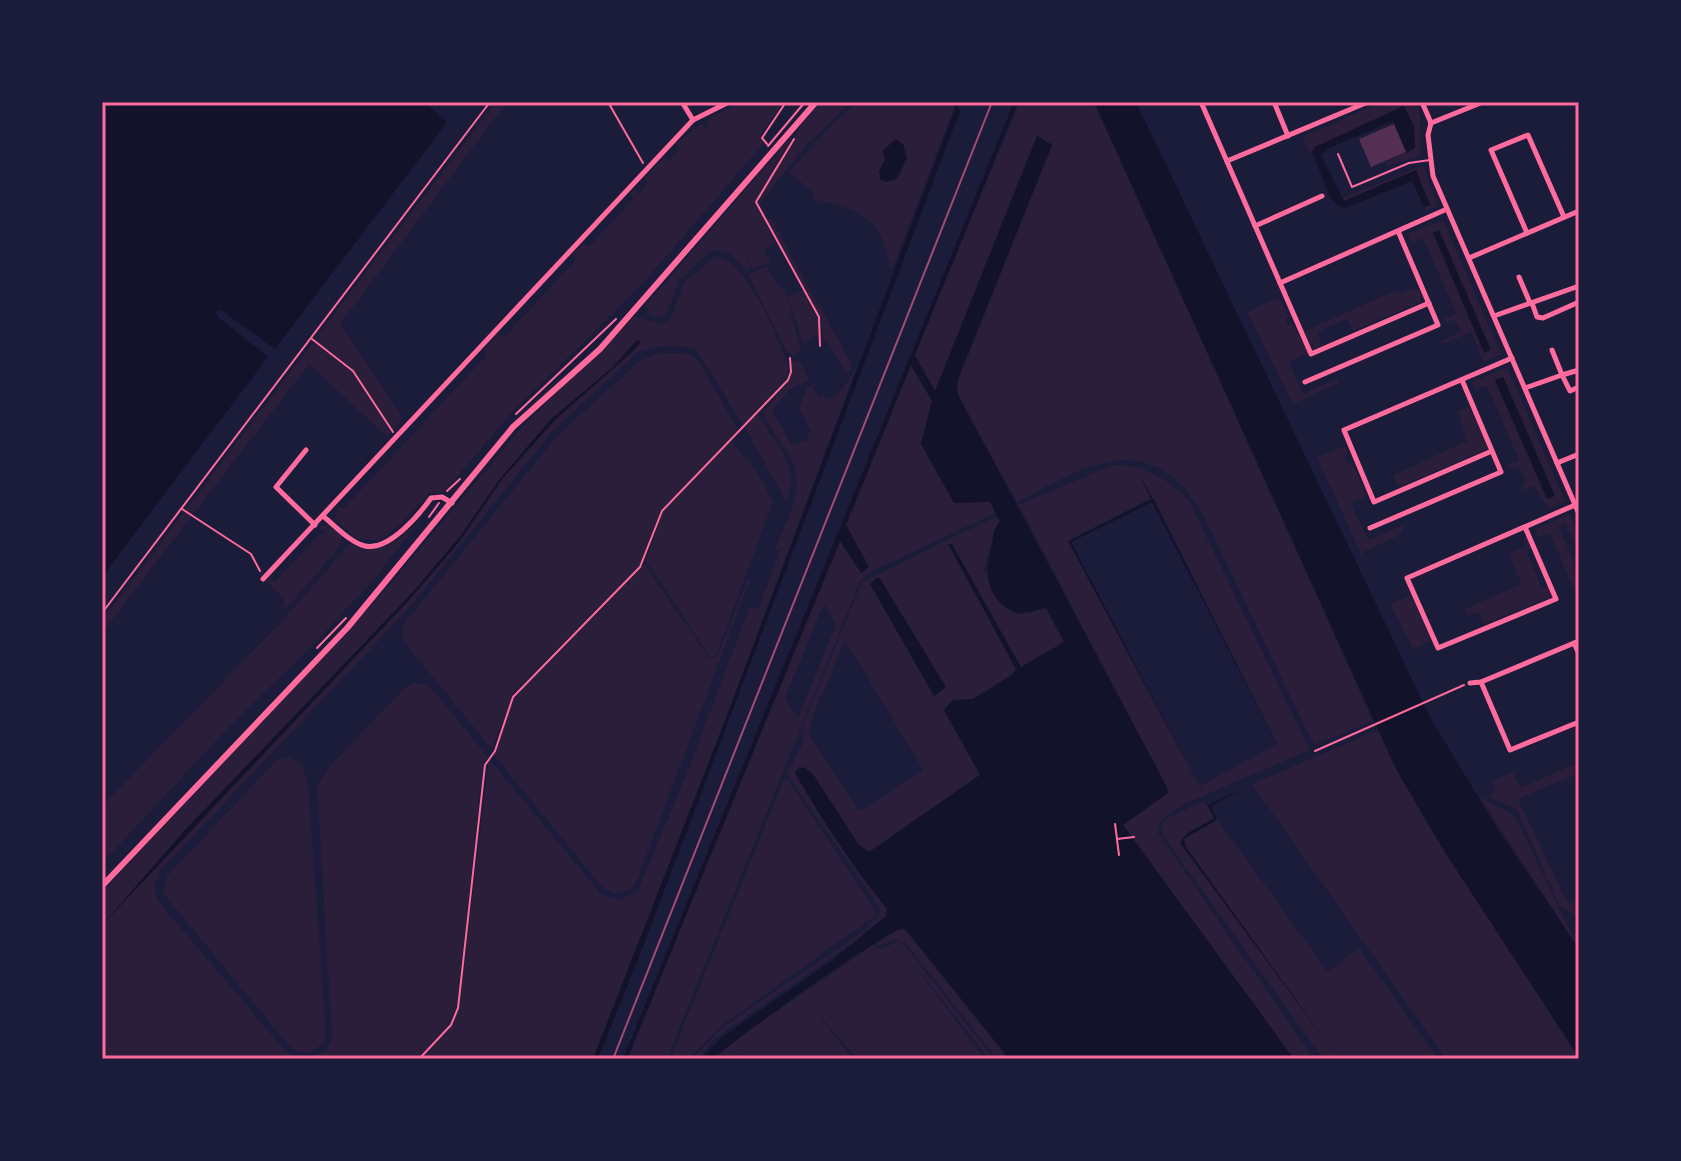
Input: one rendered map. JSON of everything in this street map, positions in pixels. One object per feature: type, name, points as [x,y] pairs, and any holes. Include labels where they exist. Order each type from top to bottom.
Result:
[{"type":"street","points":[[682,102],[693,120]]},
{"type":"street","points":[[264,578],[693,120],[729,102]]},
{"type":"street","points":[[103,885],[348,627],[513,427],[600,349],[637,309],[790,123],[816,102]]},
{"type":"street","points":[[1201,102],[1311,354],[1429,303]]},
{"type":"street","points":[[1274,102],[1288,136]]},
{"type":"street","points":[[1227,161],[1368,102]]},
{"type":"street","points":[[1422,102],[1431,123],[1428,135],[1430,160],[1447,209],[1579,514]]},
{"type":"street","points":[[1431,123],[1483,102]]},
{"type":"street","points":[[1527,233],[1491,150],[1528,135],[1564,217]]},
{"type":"street","points":[[1255,226],[1322,196]]},
{"type":"street","points":[[1280,283],[1447,209]]},
{"type":"street","points":[[1469,258],[1579,211]]},
{"type":"street","points":[[1305,382],[1438,325],[1398,231]]},
{"type":"street","points":[[1519,277],[1537,317],[1543,318],[1579,302]]},
{"type":"street","points":[[1494,316],[1579,286]]},
{"type":"street","points":[[1552,350],[1570,391],[1579,387]]},
{"type":"street","points":[[1492,451],[1374,502],[1344,430],[1512,358]]},
{"type":"street","points":[[1525,388],[1579,370]]},
{"type":"street","points":[[1370,528],[1501,472],[1462,380]]},
{"type":"street","points":[[306,450],[276,487],[315,525]]},
{"type":"street","points":[[1557,463],[1579,454]]},
{"type":"street","points":[[323,516],[359,543],[377,545],[398,532],[437,496],[452,503]]},
{"type":"street","points":[[427,503],[445,511]]},
{"type":"street","points":[[1525,527],[1556,599],[1438,648],[1407,578],[1575,505]]},
{"type":"street","points":[[1470,683],[1481,682],[1577,642],[1579,654]]},
{"type":"street","points":[[1481,682],[1510,750],[1579,722]]},
{"type":"lane","points":[[1338,154],[1352,187],[1409,163],[1430,160]]},
{"type":"path","points":[[102,613],[490,102]]},
{"type":"path","points":[[608,102],[647,170]]},
{"type":"path","points":[[786,102],[762,135],[768,145],[806,102]]},
{"type":"path","points":[[790,123],[798,132],[756,202],[819,317],[820,346]]},
{"type":"path","points":[[311,338],[353,371],[396,437]]},
{"type":"path","points":[[419,1059],[451,1025],[458,1008],[485,765],[495,751],[510,700],[640,567],[662,511],[788,380],[790,358]]},
{"type":"path","points":[[181,508],[251,554],[264,578]]},
{"type":"path","points":[[1315,751],[1470,683]]},
{"type":"path","points":[[1115,824],[1119,855]]},
{"type":"path","points":[[1117,839],[1134,837]]},
{"type":"shaded area","points":[[102,102],[424,102],[447,122],[275,349],[221,310],[216,311],[218,317],[268,357],[102,577]]},
{"type":"shaded area","points":[[496,102],[507,102],[340,324],[403,419],[393,430],[354,370],[315,339]]},
{"type":"shaded area","points":[[739,102],[784,102],[761,133],[763,144],[639,288],[514,410],[443,493],[430,493],[401,524],[379,541],[357,538],[335,520],[338,506],[343,509],[487,355],[483,351],[499,333],[504,337],[576,260],[572,255],[584,243],[589,247],[633,199],[630,194],[634,190],[639,194],[648,183],[645,179],[664,156],[670,160],[680,149],[676,144],[702,123],[705,129],[709,127],[707,120]]},
{"type":"shaded area","points":[[822,102],[852,102],[806,145],[760,203],[768,213],[765,214],[758,202],[760,196],[804,120]]},
{"type":"shaded area","points":[[858,102],[954,102],[955,106],[892,269],[874,226],[855,212],[811,199],[814,193],[789,172]]},
{"type":"shaded area","points":[[954,102],[960,111],[639,957],[598,1059],[593,1059],[723,726],[955,109]]},
{"type":"shaded area","points":[[1014,102],[1018,102],[915,355],[935,391],[1037,136],[1052,145],[958,378],[957,393],[1167,787],[1168,793],[1123,825],[1294,1059],[1009,1059],[904,928],[869,947],[809,988],[714,1059],[700,1059],[722,1037],[834,959],[886,916],[887,909],[838,843],[805,791],[795,773],[798,769],[804,767],[813,774],[858,844],[869,852],[980,775],[944,710],[953,700],[973,699],[1012,675],[1016,669],[948,544],[952,544],[1021,667],[1064,642],[1046,608],[1018,614],[993,594],[988,566],[994,533],[1000,522],[990,502],[954,503],[921,444],[932,401],[911,365],[846,525],[869,567],[861,573],[840,541],[627,1059],[623,1059]]},
{"type":"shaded area","points":[[1020,102],[1094,102],[1373,721],[1314,745],[1204,517],[1184,488],[1163,470],[1141,462],[1118,461],[1094,466],[1069,475],[1017,502],[959,398],[957,384],[1052,145],[1037,136],[933,398],[921,444],[990,502],[995,513],[875,570],[860,581],[667,1059],[628,1059],[839,535],[861,573],[869,567],[844,523]],"holes":[[[824,604],[836,624],[798,718],[785,698]]]},
{"type":"shaded area","points":[[1094,102],[1136,102],[1431,719],[1497,828],[1579,949],[1579,1057],[1444,851],[1396,769]]},
{"type":"shaded area","points":[[1382,102],[1416,102],[1421,156],[1387,166],[1385,162],[1415,148],[1414,127],[1404,106],[1315,147],[1310,154],[1302,137]]},
{"type":"shaded area","points":[[1404,106],[1414,127],[1415,148],[1406,153],[1393,121],[1329,148],[1321,155],[1344,201],[1416,170],[1430,205],[1424,207],[1412,181],[1343,209],[1332,200],[1312,153],[1315,147]]},
{"type":"shaded area","points":[[795,132],[756,201],[775,243],[764,250],[771,263],[753,268],[742,247],[751,267],[746,270],[729,252],[711,251],[680,279],[666,315],[657,318],[649,314],[646,305]]},
{"type":"shaded area","points":[[896,139],[903,144],[907,158],[897,179],[886,182],[880,179],[879,171],[885,159],[882,151]]},
{"type":"shaded area","points":[[1423,165],[1437,205],[1426,211],[1424,207],[1430,205],[1416,171],[1345,201],[1340,199]]},
{"type":"shaded area","points":[[770,217],[851,363],[852,368],[846,373],[827,340],[823,341],[820,315],[767,222]]},
{"type":"shaded area","points":[[1443,220],[1501,354],[1483,362],[1472,332],[1442,344],[1441,341],[1461,332],[1455,320],[1446,323],[1444,319],[1456,313],[1423,238],[1412,243],[1408,234]]},
{"type":"shaded area","points":[[1439,230],[1491,350],[1484,353],[1433,233]]},
{"type":"shaded area","points":[[716,256],[727,260],[739,271],[760,303],[789,368],[784,381],[743,425],[697,351],[667,346],[637,353],[552,432],[406,612],[160,871],[154,887],[158,901],[287,1053],[298,1059],[102,1059],[102,892],[379,597],[523,426],[635,316],[659,324],[670,320],[684,282]]},
{"type":"shaded area","points":[[766,266],[775,282],[785,291],[801,351],[794,356],[787,352],[748,275]]},
{"type":"shaded area","points":[[1412,289],[1420,290],[1421,302],[1353,331],[1347,319],[1317,332],[1322,345],[1313,349],[1305,331],[1397,290],[1401,294]]},
{"type":"shaded area","points":[[802,290],[819,321],[818,338],[815,334],[803,343],[788,297]]},
{"type":"shaded area","points":[[1278,297],[1289,317],[1285,319],[1288,325],[1292,323],[1306,349],[1307,353],[1289,363],[1303,394],[1336,379],[1339,383],[1293,404],[1247,312]]},
{"type":"shaded area","points":[[637,340],[641,342],[631,353],[556,419],[503,478],[459,542],[409,600],[102,925],[185,830],[412,593],[461,535],[500,479],[551,419],[613,367]]},
{"type":"shaded area","points":[[313,342],[352,372],[391,432],[387,437],[309,364],[102,633],[102,620]]},
{"type":"shaded area","points":[[660,353],[685,353],[697,358],[738,430],[660,512],[641,565],[515,691],[492,749],[403,641],[403,625],[557,436],[641,360]]},
{"type":"shaded area","points":[[799,360],[810,380],[790,389],[772,410],[792,445],[808,440],[806,436],[811,432],[799,407],[807,388],[816,382],[813,388],[819,397],[823,395],[826,400],[840,392],[857,367],[723,726],[593,1059],[420,1059],[445,1033],[458,1012],[489,759],[602,895],[619,900],[637,892],[685,778],[751,603],[751,607],[758,609],[780,551],[775,549],[793,505],[796,471],[763,412],[791,378],[791,362]]},
{"type":"shaded area","points":[[1507,367],[1565,501],[1549,509],[1534,486],[1520,491],[1525,480],[1519,466],[1509,470],[1507,465],[1519,460],[1487,386],[1475,390],[1472,382]],"holes":[[[1503,377],[1554,495],[1548,499],[1495,381]]]},
{"type":"shaded area","points":[[1503,377],[1555,496],[1547,499],[1495,380]]},
{"type":"shaded area","points":[[1469,406],[1488,449],[1398,487],[1393,475],[1467,441],[1458,411]]},
{"type":"shaded area","points":[[759,413],[788,465],[790,487],[786,501],[744,426]]},
{"type":"shaded area","points":[[731,441],[756,470],[773,502],[716,655],[711,658],[646,561],[661,514]]},
{"type":"shaded area","points":[[1344,446],[1348,452],[1344,457],[1347,464],[1352,462],[1367,496],[1351,504],[1368,540],[1406,524],[1398,536],[1363,552],[1364,561],[1317,457]]},
{"type":"shaded area","points":[[1113,465],[1136,467],[1155,474],[1189,501],[1310,750],[1182,805],[1161,820],[1158,833],[1314,1059],[1294,1059],[1123,825],[1168,791],[1019,505]],"holes":[[[1154,498],[1277,744],[1200,786],[1070,544],[1071,540]]]},
{"type":"shaded area","points":[[1138,470],[1284,757],[1152,502],[1071,542],[1202,792],[1068,541],[1151,499]]},
{"type":"shaded area","points":[[429,509],[375,578],[102,863],[102,806],[283,620],[350,543],[361,548],[383,547],[413,527]]},
{"type":"shaded area","points":[[1570,514],[1579,534],[1579,554],[1566,524],[1559,527],[1579,575],[1579,602],[1550,533],[1538,537],[1535,529]]},
{"type":"shaded area","points":[[997,516],[1000,522],[995,528],[984,571],[1028,614],[1047,607],[1064,642],[973,699],[950,702],[980,775],[869,852],[858,844],[834,806],[800,768],[795,772],[859,874],[888,909],[885,919],[869,932],[867,926],[879,915],[879,907],[787,774],[802,745],[805,727],[797,740],[862,582]],"holes":[[[877,577],[945,687],[935,696],[870,584]],[[845,640],[923,770],[863,811],[858,810],[808,733],[820,695]]]},
{"type":"shaded area","points":[[326,525],[342,535],[340,546],[288,607],[281,608],[285,600],[267,582],[270,578],[275,582],[320,534],[323,536],[325,533],[319,527]]},
{"type":"shaded area","points":[[1526,537],[1531,548],[1526,551],[1542,588],[1548,586],[1552,597],[1484,624],[1478,612],[1468,616],[1465,609],[1521,584],[1509,553],[1525,546],[1523,539]]},
{"type":"shaded area","points":[[644,564],[710,659],[717,657],[747,580],[750,580],[636,883],[631,890],[617,894],[603,888],[493,754],[514,698]]},
{"type":"shaded area","points":[[879,577],[946,687],[934,696],[870,584]]},
{"type":"shaded area","points":[[1411,595],[1431,641],[1413,649],[1390,604]]},
{"type":"shaded area","points":[[414,683],[429,685],[487,756],[483,764],[456,1011],[445,1030],[417,1059],[311,1059],[327,1049],[332,1037],[317,786],[329,767],[406,687]]},
{"type":"shaded area","points":[[1378,730],[1422,815],[1579,1059],[1446,1059],[1252,784]]},
{"type":"shaded area","points":[[289,757],[301,764],[308,783],[325,1022],[325,1042],[308,1054],[292,1049],[163,893],[167,876],[277,760]]},
{"type":"shaded area","points":[[1579,762],[1579,773],[1518,799],[1568,904],[1579,900],[1579,915],[1576,916],[1560,907],[1517,810],[1490,797],[1496,789],[1491,782],[1513,772],[1520,788]]},
{"type":"shaded area","points":[[1466,776],[1480,796],[1515,816],[1579,949]]},
{"type":"shaded area","points":[[784,779],[789,782],[877,914],[720,1027],[689,1059],[673,1059],[676,1050],[670,1059]]},
{"type":"shaded area","points":[[1242,789],[1211,806],[1217,820],[1184,839],[1186,847],[1339,1059],[1180,843],[1186,834],[1214,818],[1208,805]]},
{"type":"shaded area","points":[[1204,801],[1328,972],[1359,948],[1438,1059],[1323,1059],[1164,837],[1161,829],[1165,819]]},
{"type":"shaded area","points":[[898,929],[908,930],[1009,1059],[997,1059],[906,944],[895,940],[878,946],[876,943]]},
{"type":"shaded area","points":[[864,931],[863,935],[713,1040],[698,1059],[692,1059],[723,1027]]},
{"type":"shaded area","points":[[897,942],[905,946],[994,1059],[989,1059],[898,944],[985,1059],[857,1059],[808,1002],[853,1059],[742,1059],[735,1051],[739,1059],[714,1059],[726,1046],[873,945],[881,949]]},
{"type":"building","points":[[1394,124],[1406,152],[1371,167],[1359,139]]},
{"type":"tram line","points":[[613,1059],[992,102]]}]
